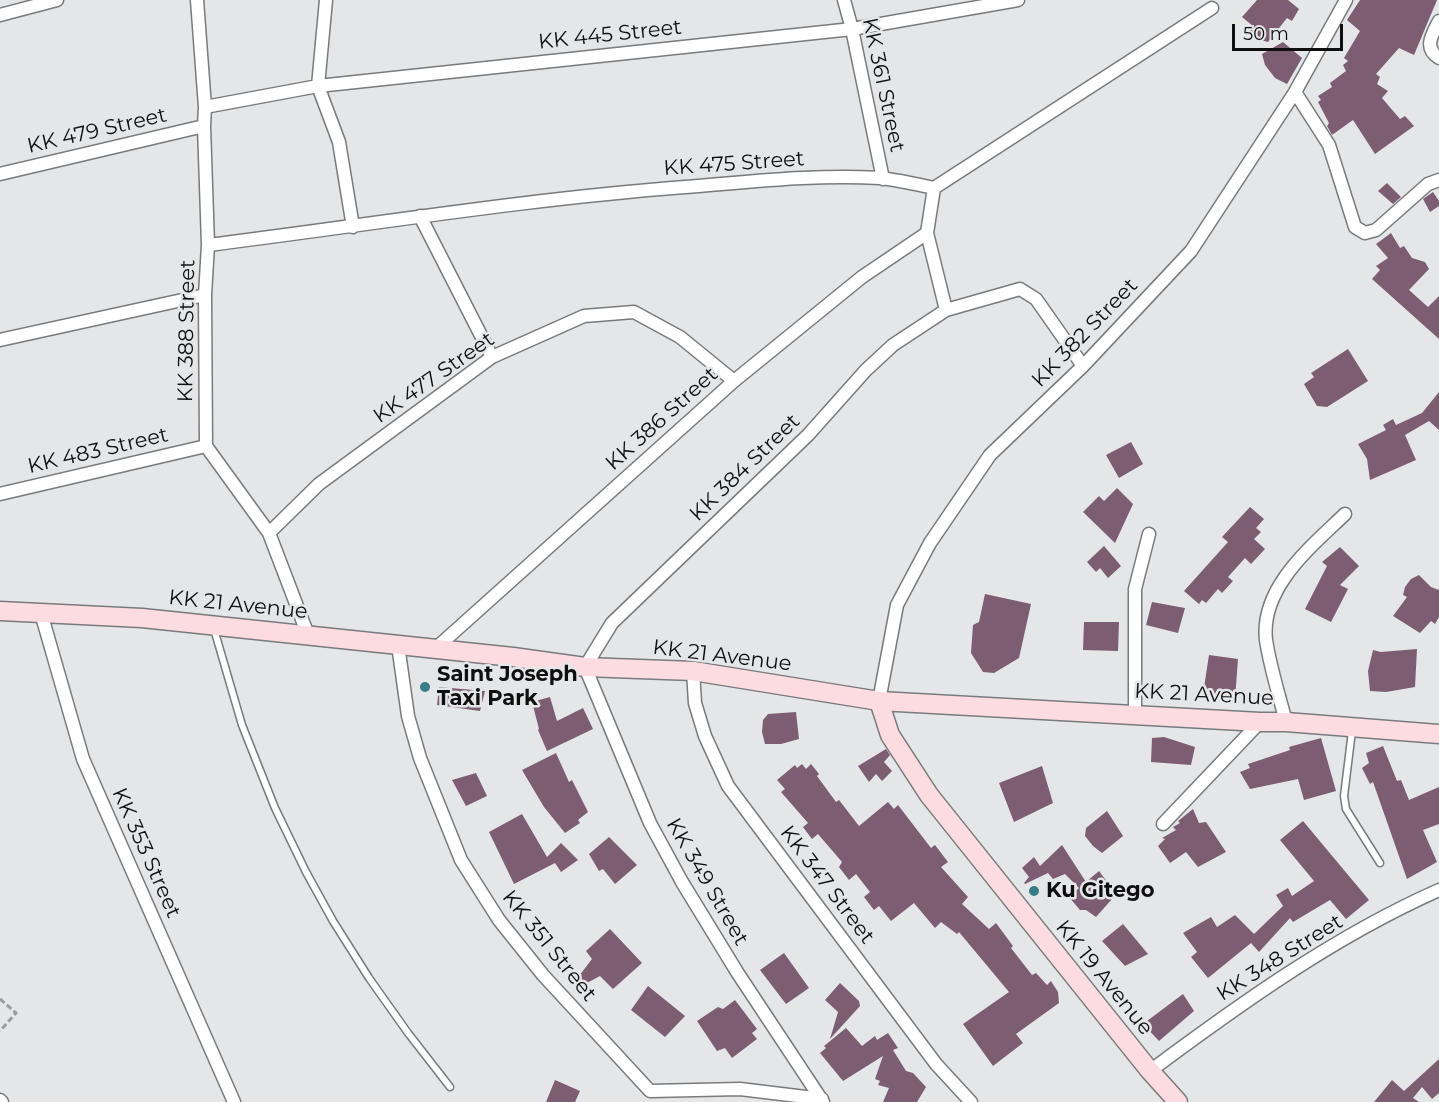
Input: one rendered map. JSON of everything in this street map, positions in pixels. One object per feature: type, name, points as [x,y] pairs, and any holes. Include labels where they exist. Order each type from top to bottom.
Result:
[{"type":"main road","name":"KK 21 Avenue","points":[[0,611],[142,618],[585,667],[693,671],[879,701],[1286,722],[1439,734]]},
{"type":"main road","name":"KK 19 Avenue","points":[[879,701],[890,735],[928,795],[1150,1071],[1178,1102]]},
{"type":"street","points":[[0,15],[57,0]]},
{"type":"street","name":"KK 388 Street","points":[[197,0],[205,106],[208,245],[205,296],[206,447]]},
{"type":"street","points":[[326,0],[318,86],[339,142],[353,227]]},
{"type":"street","name":"KK 361 Street","points":[[844,0],[883,178]]},
{"type":"street","name":"KK 445 Street","points":[[205,106],[318,86],[852,29],[1018,0]]},
{"type":"street","name":"KK 382 Street","points":[[879,701],[897,605],[930,543],[990,455],[1083,366],[1191,251],[1295,92],[1346,0]]},
{"type":"street","points":[[1083,366],[1036,299],[1020,289],[946,310],[927,233],[934,188],[1212,8]]},
{"type":"street","points":[[1439,21],[1430,40],[1429,48],[1439,58]]},
{"type":"street","points":[[1295,92],[1329,146],[1355,227],[1365,233],[1376,230],[1428,184],[1439,180]]},
{"type":"street","name":"KK 479 Street","points":[[0,174],[204,126]]},
{"type":"street","name":"KK 475 Street","points":[[208,245],[353,227],[420,216],[624,192],[822,176],[883,178],[934,188]]},
{"type":"street","points":[[420,216],[492,357]]},
{"type":"street","name":"KK 386 Street","points":[[435,649],[734,381],[862,277],[927,233]]},
{"type":"street","points":[[0,340],[205,296]]},
{"type":"street","name":"KK 384 Street","points":[[585,667],[612,622],[808,435],[866,370],[893,345],[946,310]]},
{"type":"street","name":"KK 477 Street","points":[[269,533],[319,484],[492,357],[584,316],[634,312],[680,337],[734,381]]},
{"type":"street","points":[[206,447],[269,533],[308,635]]},
{"type":"street","name":"KK 483 Street","points":[[0,494],[206,447]]},
{"type":"street","points":[[1286,722],[1266,638],[1269,612],[1287,573],[1345,514]]},
{"type":"street","points":[[1135,715],[1135,589],[1149,534]]},
{"type":"street","name":"KK 353 Street","points":[[41,613],[83,759],[234,1102]]},
{"type":"street","name":"KK 351 Street","points":[[398,645],[408,716],[420,758],[461,860],[499,920],[543,975],[648,1096],[740,1089],[822,1101]]},
{"type":"street","name":"KK 349 Street","points":[[585,667],[650,823],[682,882],[737,972],[822,1101]]},
{"type":"street","name":"KK 347 Street","points":[[693,671],[695,703],[705,736],[728,786],[936,1064],[971,1102]]},
{"type":"street","points":[[1163,824],[1260,722]]},
{"type":"street","name":"KK 348 Street","points":[[1150,1071],[1231,1011],[1320,955],[1393,911],[1439,890]]},
{"type":"lane","points":[[213,625],[242,725],[275,808],[306,872],[333,921],[369,978],[450,1087]]},
{"type":"lane","points":[[1352,727],[1344,796],[1346,809],[1380,863]]},
{"type":"path","points":[[0,999],[16,1014],[0,1031]]},
{"type":"building","points":[[1257,0],[1288,0],[1299,9],[1292,21],[1287,18],[1268,42],[1257,39],[1248,31],[1253,26],[1242,17]]},
{"type":"building","points":[[1360,0],[1437,0],[1414,55],[1399,48],[1376,74],[1380,77],[1377,84],[1388,91],[1382,98],[1400,119],[1405,116],[1414,126],[1375,154],[1353,120],[1332,135],[1327,126],[1329,123],[1318,102],[1321,100],[1318,96],[1332,87],[1330,83],[1346,71],[1343,65],[1348,61],[1344,58],[1360,31],[1347,20]]},
{"type":"building","points":[[1283,42],[1302,58],[1287,84],[1275,78],[1265,65],[1262,54]]},
{"type":"building","points":[[1387,183],[1401,197],[1393,204],[1378,191]]},
{"type":"building","points":[[1433,192],[1439,201],[1439,206],[1430,212],[1423,199]]},
{"type":"building","points":[[1391,233],[1400,248],[1404,246],[1412,258],[1425,262],[1429,269],[1409,290],[1428,307],[1439,296],[1439,339],[1372,279],[1380,270],[1376,266],[1388,258],[1376,244]]},
{"type":"building","points":[[1348,349],[1368,381],[1327,407],[1317,406],[1304,384],[1314,377],[1311,373]]},
{"type":"building","points":[[1439,392],[1439,430],[1429,421],[1405,435],[1416,460],[1370,480],[1367,459],[1358,444],[1386,430],[1383,425],[1393,419],[1396,425],[1422,413]]},
{"type":"building","points":[[1131,442],[1143,464],[1119,478],[1106,455]]},
{"type":"building","points":[[1117,488],[1133,504],[1115,543],[1083,512],[1099,496],[1104,501]]},
{"type":"building","points":[[1250,507],[1264,519],[1256,528],[1261,532],[1254,539],[1265,549],[1251,564],[1245,558],[1228,577],[1233,581],[1222,593],[1218,589],[1206,603],[1202,600],[1199,604],[1184,591],[1228,542],[1222,537]]},
{"type":"building","points":[[1104,546],[1121,566],[1108,578],[1100,568],[1096,572],[1087,562]]},
{"type":"building","points":[[1340,547],[1359,566],[1340,585],[1348,589],[1331,622],[1305,609],[1327,566],[1322,562]]},
{"type":"building","points":[[1419,575],[1431,587],[1439,590],[1439,617],[1435,624],[1431,621],[1420,633],[1393,616],[1407,597],[1403,595],[1405,587],[1411,579]]},
{"type":"building","points":[[985,594],[1031,604],[1019,658],[994,673],[983,672],[971,653],[973,625],[979,622]]},
{"type":"building","points":[[1152,602],[1185,608],[1178,633],[1146,625]]},
{"type":"building","points":[[1084,622],[1119,622],[1118,651],[1083,650]]},
{"type":"building","points":[[1417,649],[1415,687],[1386,692],[1370,691],[1368,671],[1373,650],[1381,652]]},
{"type":"building","points":[[1209,655],[1238,659],[1235,699],[1203,694]]},
{"type":"building","points":[[439,687],[485,691],[480,711],[437,705]]},
{"type":"building","points":[[550,697],[557,721],[583,708],[593,729],[547,751],[538,730],[532,702]]},
{"type":"building","points":[[796,712],[799,739],[781,744],[765,744],[762,732],[763,720],[768,714]]},
{"type":"building","points":[[1164,737],[1195,747],[1191,765],[1151,762],[1152,738]]},
{"type":"building","points":[[1321,738],[1336,791],[1304,800],[1298,779],[1250,789],[1240,772],[1250,768],[1248,764],[1290,750],[1289,747]]},
{"type":"building","points":[[1383,746],[1397,781],[1401,780],[1409,800],[1439,787],[1439,824],[1423,830],[1437,862],[1407,879],[1373,782],[1370,784],[1362,768],[1369,763],[1366,753]]},
{"type":"building","points":[[886,749],[890,755],[884,762],[892,771],[882,781],[876,774],[869,782],[858,766]]},
{"type":"building","points":[[556,753],[569,782],[572,780],[588,812],[578,820],[580,823],[565,833],[544,807],[522,770]]},
{"type":"building","points":[[802,764],[806,769],[811,764],[836,802],[839,800],[859,826],[888,802],[894,809],[898,805],[931,848],[935,845],[948,862],[941,867],[968,897],[962,904],[989,929],[996,923],[1013,946],[1011,948],[1032,975],[1036,973],[1047,985],[1051,981],[1058,992],[1059,1003],[1016,1034],[1023,1043],[993,1066],[963,1024],[1009,992],[959,932],[957,934],[941,922],[935,928],[914,903],[891,921],[879,906],[874,910],[864,897],[870,892],[856,874],[849,880],[839,867],[842,862],[818,834],[812,839],[803,827],[808,823],[781,792],[785,789],[777,780],[795,765],[797,768]]},
{"type":"building","points":[[1042,766],[1053,803],[1014,822],[999,783]]},
{"type":"building","points":[[476,773],[487,796],[466,806],[452,780]]},
{"type":"building","points":[[1193,809],[1199,823],[1206,822],[1226,852],[1198,867],[1186,852],[1170,863],[1158,846],[1165,839],[1162,838],[1176,830],[1173,827],[1180,823],[1178,821]]},
{"type":"building","points":[[1107,811],[1123,836],[1102,853],[1085,836],[1086,828]]},
{"type":"building","points":[[522,814],[547,857],[561,843],[578,860],[561,872],[555,863],[514,884],[489,832]]},
{"type":"building","points":[[1303,821],[1369,900],[1346,919],[1330,900],[1293,922],[1290,918],[1259,952],[1251,943],[1208,978],[1191,957],[1197,952],[1183,933],[1211,917],[1217,927],[1235,915],[1254,934],[1283,906],[1276,895],[1288,888],[1292,896],[1314,881],[1280,840]]},
{"type":"building","points":[[609,837],[637,865],[615,884],[603,869],[599,871],[589,854]]},
{"type":"building","points":[[1062,845],[1086,882],[1099,871],[1108,883],[1103,889],[1113,898],[1096,917],[1086,910],[1080,910],[1069,897],[1079,888],[1065,874],[1053,879],[1048,873],[1024,883],[1029,877],[1022,868],[1034,857],[1040,866]]},
{"type":"building","points":[[1123,924],[1148,954],[1125,966],[1102,941]]},
{"type":"building","points":[[610,929],[642,963],[613,989],[600,976],[585,984],[579,976],[592,959],[586,951]]},
{"type":"building","points":[[784,953],[809,988],[786,1004],[760,970]]},
{"type":"building","points":[[840,983],[859,1001],[860,1006],[830,1039],[838,1012],[825,1000]]},
{"type":"building","points":[[648,986],[685,1016],[665,1037],[631,1010]]},
{"type":"building","points":[[1183,994],[1194,1011],[1159,1041],[1143,1024]]},
{"type":"building","points":[[735,1000],[757,1029],[752,1033],[757,1039],[732,1058],[725,1048],[717,1051],[697,1021],[718,1007],[723,1009]]},
{"type":"building","points":[[846,1028],[862,1046],[875,1036],[877,1040],[888,1033],[898,1048],[893,1050],[906,1071],[913,1073],[926,1087],[917,1102],[883,1102],[889,1088],[878,1085],[880,1081],[875,1079],[883,1056],[843,1081],[820,1053],[826,1048],[824,1046]]},
{"type":"building","points":[[1439,1059],[1439,1093],[1432,1099],[1422,1087],[1413,1098],[1419,1102],[1374,1102],[1392,1080],[1404,1091]]},
{"type":"building","points":[[555,1080],[580,1091],[575,1102],[546,1102]]},
{"type":"place","name":"Saint Joseph Taxi Park","points":[[425,687]]},
{"type":"place","name":"Ku Gitego","points":[[1034,891]]}]
